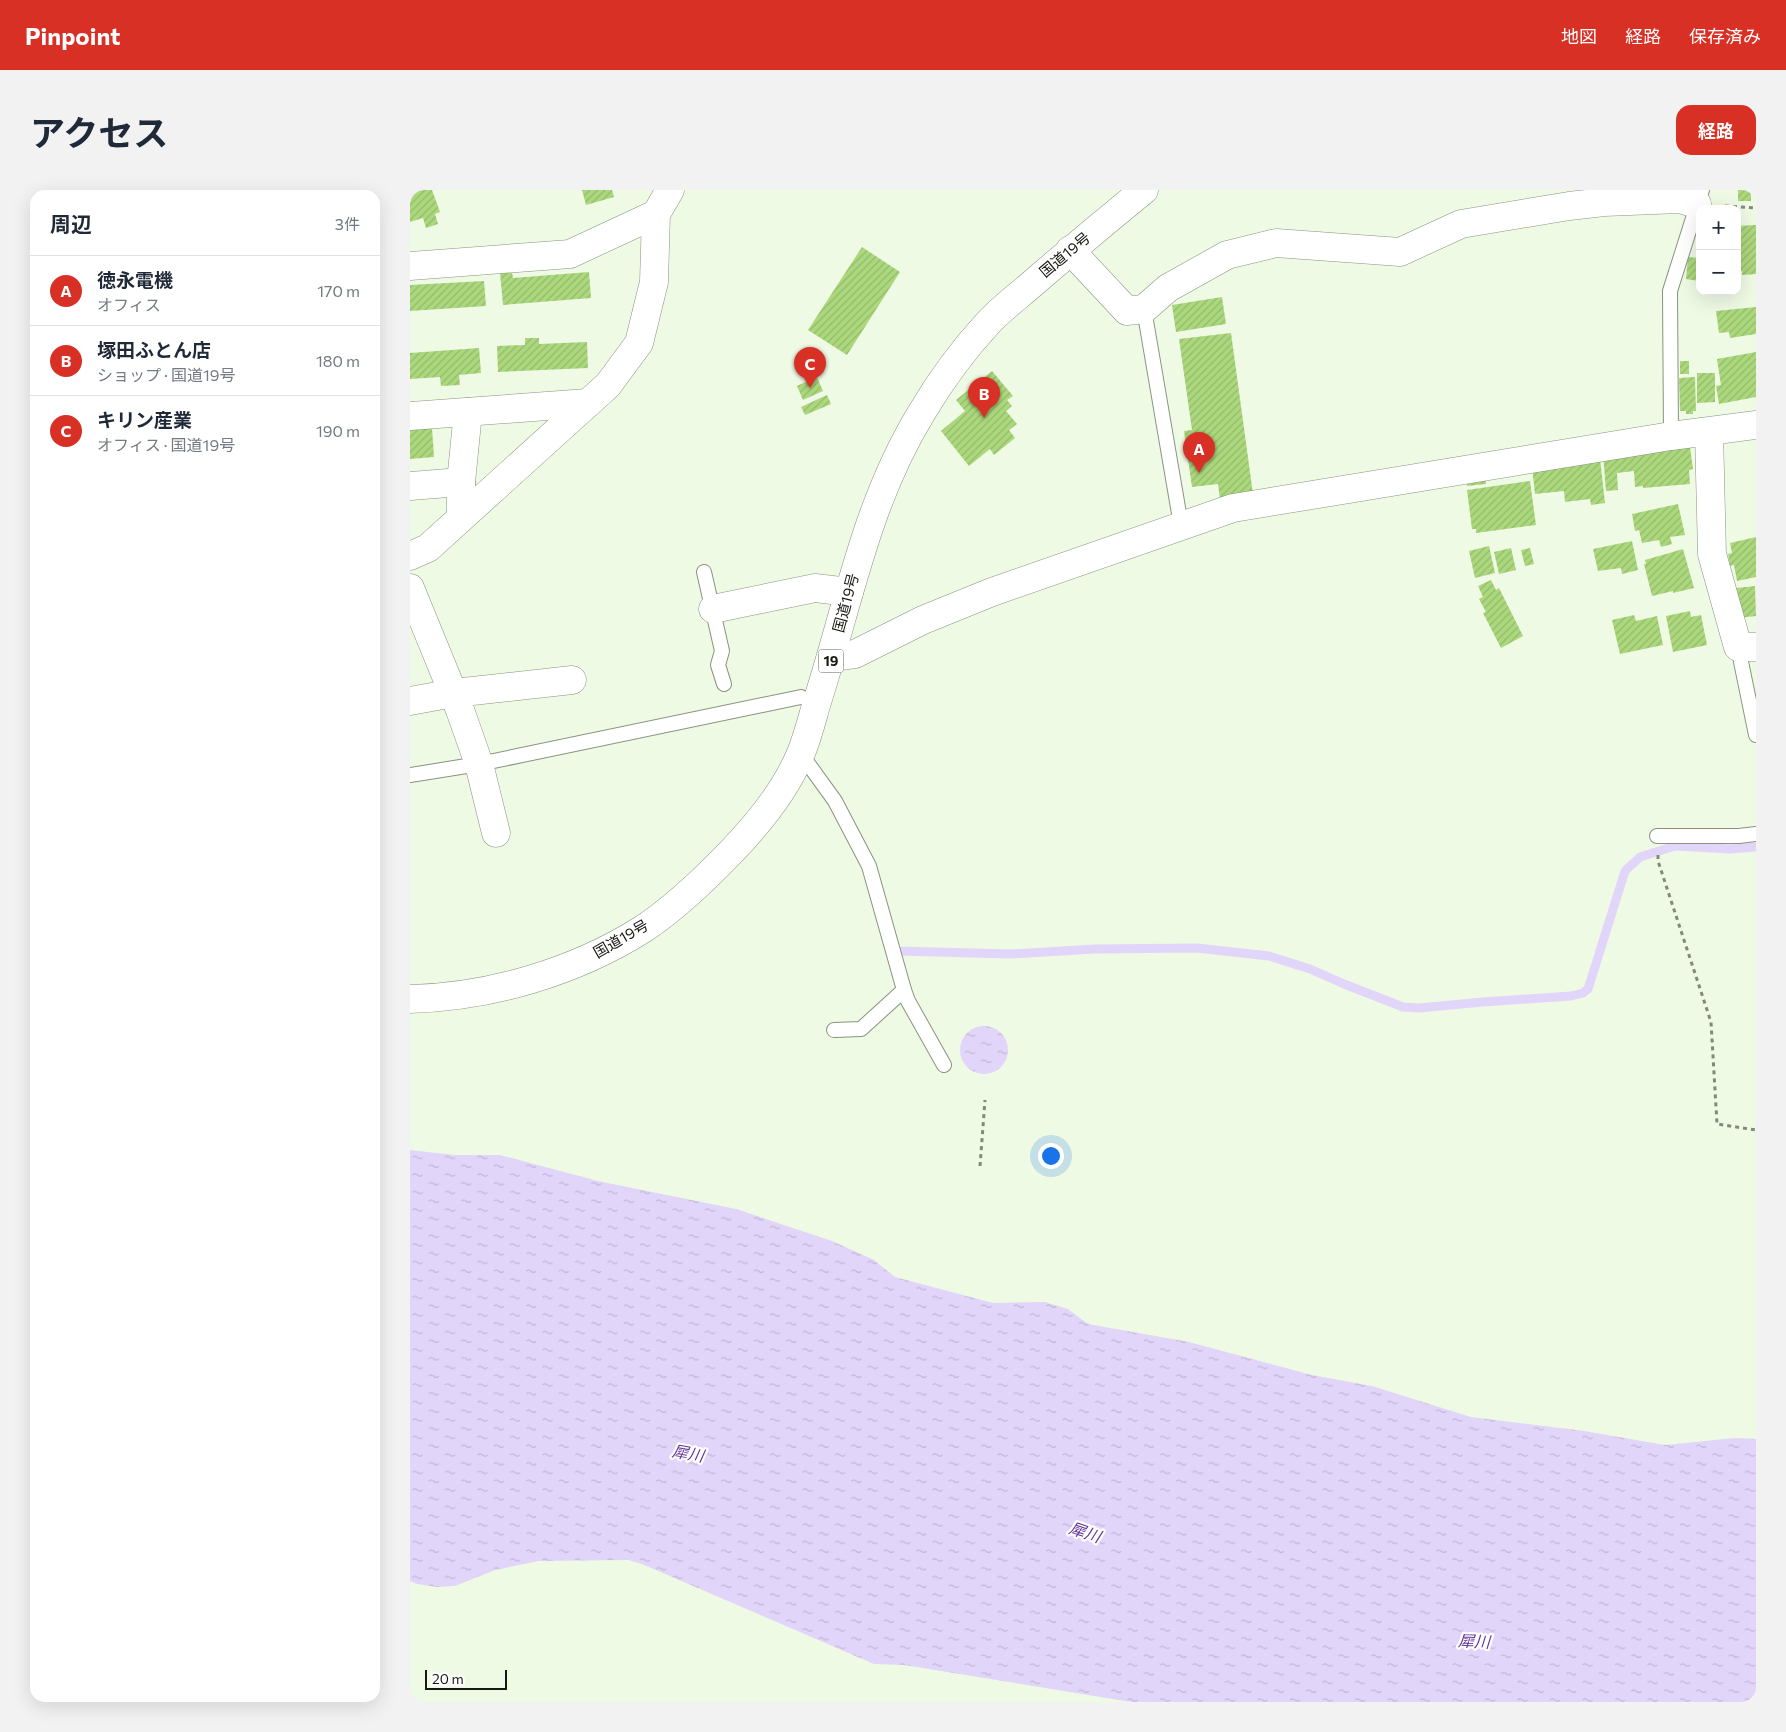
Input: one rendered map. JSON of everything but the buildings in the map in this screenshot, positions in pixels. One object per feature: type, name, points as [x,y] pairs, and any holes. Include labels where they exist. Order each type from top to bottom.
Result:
[{"type":"main road","points":[[410,556],[428,548],[608,385],[640,343],[654,282],[656,214],[670,190]]},
{"type":"main road","name":"国道19号","points":[[410,999],[430,998],[495,988],[557,972],[604,951],[644,928],[678,902],[711,873],[748,834],[785,784],[801,754],[832,657],[869,524],[884,482],[921,412],[952,366],[989,322],[1070,250],[1144,190]]},
{"type":"main road","points":[[1070,250],[1126,310],[1144,309],[1168,288],[1227,255],[1276,243],[1400,252],[1461,224],[1604,202],[1699,197]]},
{"type":"main road","points":[[410,266],[570,254],[656,214]]},
{"type":"main road","points":[[410,416],[588,403]]},
{"type":"main road","points":[[461,517],[461,482],[468,412]]},
{"type":"main road","points":[[832,657],[855,654],[923,620],[992,592],[1233,508],[1671,436],[1756,425]]},
{"type":"main road","points":[[1708,432],[1712,554],[1747,646]]},
{"type":"main road","points":[[410,486],[461,482]]},
{"type":"main road","points":[[410,588],[454,693],[479,764],[496,833]]},
{"type":"main road","points":[[713,609],[815,588],[849,592]]},
{"type":"main road","points":[[410,702],[454,693],[572,680]]},
{"type":"lane","points":[[1671,436],[1670,291],[1699,197]]},
{"type":"lane","points":[[1144,309],[1181,525]]},
{"type":"lane","points":[[704,572],[722,651],[718,665],[724,684]]},
{"type":"lane","points":[[1747,646],[1756,735]]},
{"type":"lane","points":[[410,775],[479,764],[801,698]]},
{"type":"lane","points":[[801,754],[835,801],[869,866],[908,1001],[944,1065]]},
{"type":"lane","points":[[1657,836],[1739,836],[1756,834]]},
{"type":"lane","points":[[834,1030],[861,1029],[904,990]]},
{"type":"path","points":[[1658,861],[1711,1022],[1717,1124],[1756,1130]]},
{"type":"path","points":[[980,1166],[985,1100]]},
{"type":"water","points":[[979,1026],[989,1026],[1001,1033],[1008,1045],[1008,1055],[1001,1067],[989,1074],[979,1074],[971,1070],[964,1063],[960,1055],[960,1045],[964,1037],[971,1030]]},
{"type":"water","name":"犀川","points":[[410,1150],[454,1155],[500,1155],[598,1181],[736,1209],[832,1241],[874,1260],[895,1277],[993,1303],[1045,1302],[1068,1309],[1088,1324],[1189,1342],[1312,1375],[1372,1386],[1471,1417],[1584,1431],[1665,1445],[1735,1438],[1756,1439],[1756,1702],[1131,1702],[904,1665],[874,1664],[642,1564],[628,1560],[539,1561],[495,1570],[455,1586],[437,1587],[417,1584],[410,1581]]},
{"type":"waterway","points":[[897,951],[1011,954],[1095,949],[1197,948],[1269,956],[1310,969],[1403,1007],[1419,1008],[1571,996],[1583,993],[1588,989],[1625,871],[1640,857],[1675,846],[1730,849],[1756,847]]},
{"type":"place","name":"キリン産業","points":[[810,388]]},
{"type":"place","name":"塚田ふとん店","points":[[984,418]]},
{"type":"place","name":"徳永電機","points":[[1199,473]]}]
